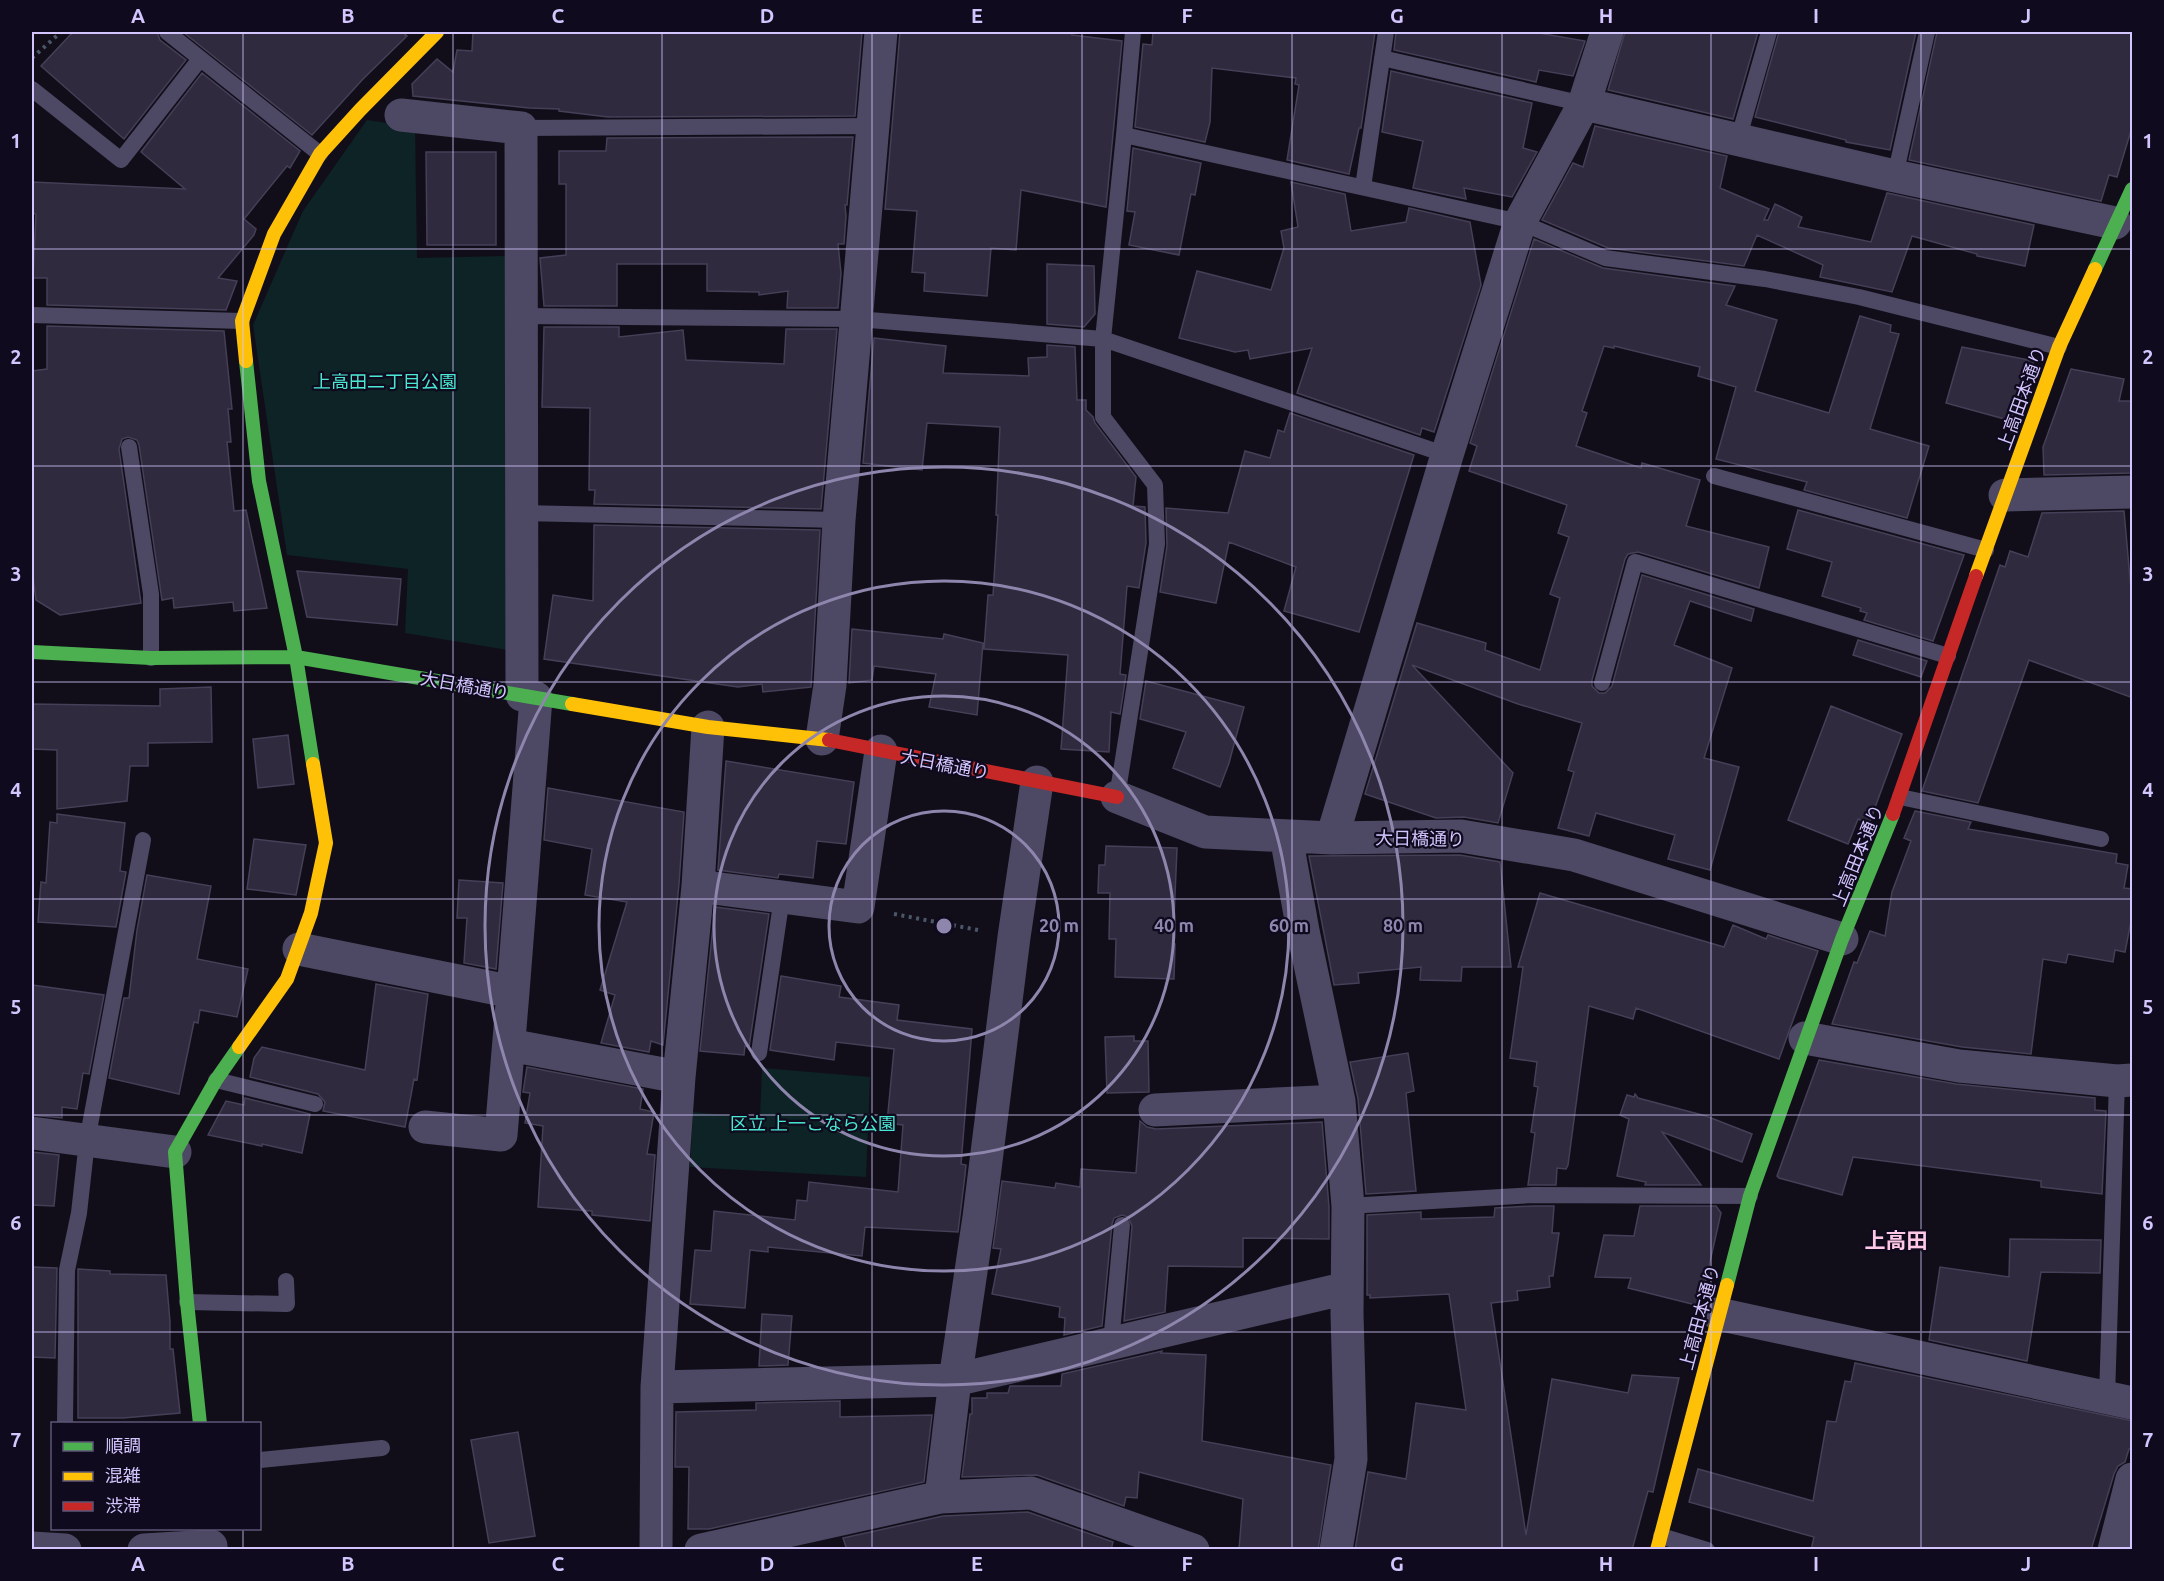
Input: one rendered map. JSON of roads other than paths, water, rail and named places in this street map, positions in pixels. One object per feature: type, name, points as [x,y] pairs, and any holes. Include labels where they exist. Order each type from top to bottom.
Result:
[{"type":"street","points":[[200,1422],[175,1152],[216,1080],[287,979],[311,913],[326,843],[296,657],[259,481],[242,321],[274,234],[320,153],[437,32]]},
{"type":"street","points":[[822,739],[830,685],[839,520],[882,32]]},
{"type":"street","points":[[1332,838],[1447,455],[1520,222],[1584,104],[1607,32]]},
{"type":"street","points":[[1584,104],[1895,176],[2115,223]]},
{"type":"street","points":[[401,115],[521,128],[521,513],[529,696],[513,992],[501,1135],[425,1127]]},
{"type":"street","name":"上高田本通り","points":[[1659,1543],[1750,1196],[1805,1038],[1842,939],[1900,797],[2005,495],[2059,348],[2115,223],[2133,189]]},
{"type":"street","points":[[2005,495],[2133,492]]},
{"type":"street","name":"大日橋通り","points":[[32,652],[151,658],[296,657],[708,727],[822,739],[1118,796],[1204,832],[1332,838],[1461,836],[1574,855],[1842,939]]},
{"type":"street","points":[[656,1550],[657,1387],[679,1077],[698,886],[708,727]]},
{"type":"street","points":[[698,886],[858,907],[881,751]]},
{"type":"street","points":[[941,1497],[1036,782]]},
{"type":"street","points":[[1286,836],[1303,931],[1339,1101],[1348,1206],[1350,1459],[1336,1550]]},
{"type":"street","points":[[299,950],[513,992]]},
{"type":"street","points":[[1805,1038],[1959,1066],[2125,1081]]},
{"type":"street","points":[[509,1046],[679,1077]]},
{"type":"street","points":[[1155,1110],[1339,1101]]},
{"type":"street","points":[[32,1133],[175,1152]]},
{"type":"street","points":[[657,1387],[955,1380],[1347,1288]]},
{"type":"street","points":[[1718,1314],[2120,1400]]},
{"type":"street","points":[[2114,1550],[2133,1479]]},
{"type":"street","points":[[701,1550],[941,1497],[1031,1493],[1193,1550]]},
{"type":"street","points":[[144,1550],[211,1541]]},
{"type":"street","points":[[32,1548],[64,1550]]},
{"type":"lane","points":[[167,32],[320,153]]},
{"type":"lane","points":[[408,32],[425,44]]},
{"type":"lane","points":[[1118,796],[1157,544],[1155,485],[1103,417],[1103,339],[1132,32]]},
{"type":"lane","points":[[1363,187],[1386,32]]},
{"type":"lane","points":[[1738,140],[1769,32]]},
{"type":"lane","points":[[1895,176],[1927,32]]},
{"type":"lane","points":[[32,89],[121,160],[200,58]]},
{"type":"lane","points":[[1382,58],[1584,104]]},
{"type":"lane","points":[[521,128],[874,126]]},
{"type":"lane","points":[[1124,135],[1520,222],[1605,258],[1765,279],[1859,297],[2059,348]]},
{"type":"lane","points":[[32,315],[242,321]]},
{"type":"lane","points":[[521,316],[857,319],[1103,339],[1447,455]]},
{"type":"lane","points":[[129,447],[151,594],[151,658]]},
{"type":"lane","points":[[1714,476],[1986,550]]},
{"type":"lane","points":[[521,513],[839,520]]},
{"type":"lane","points":[[1602,683],[1635,562],[1948,656]]},
{"type":"lane","points":[[1900,797],[2101,839]]},
{"type":"lane","points":[[64,1421],[67,1270],[79,1213],[87,1141],[143,840]]},
{"type":"lane","points":[[759,1053],[782,897]]},
{"type":"lane","points":[[216,1080],[315,1104]]},
{"type":"lane","points":[[2120,1400],[2125,1081]]},
{"type":"lane","points":[[1348,1206],[1533,1195],[1750,1196]]},
{"type":"lane","points":[[1112,1343],[1122,1225]]},
{"type":"lane","points":[[187,1302],[287,1304],[286,1281]]},
{"type":"lane","points":[[261,1460],[382,1448]]},
{"type":"lane","points":[[1659,1543],[1707,1550]]},
{"type":"district","name":"上高田","points":[[1896,1240]]},
{"type":"park label","name":"上高田二丁目公園","points":[[385,381]]},
{"type":"park label","name":"区立 上一こなら公園","points":[[813,1123]]}]
